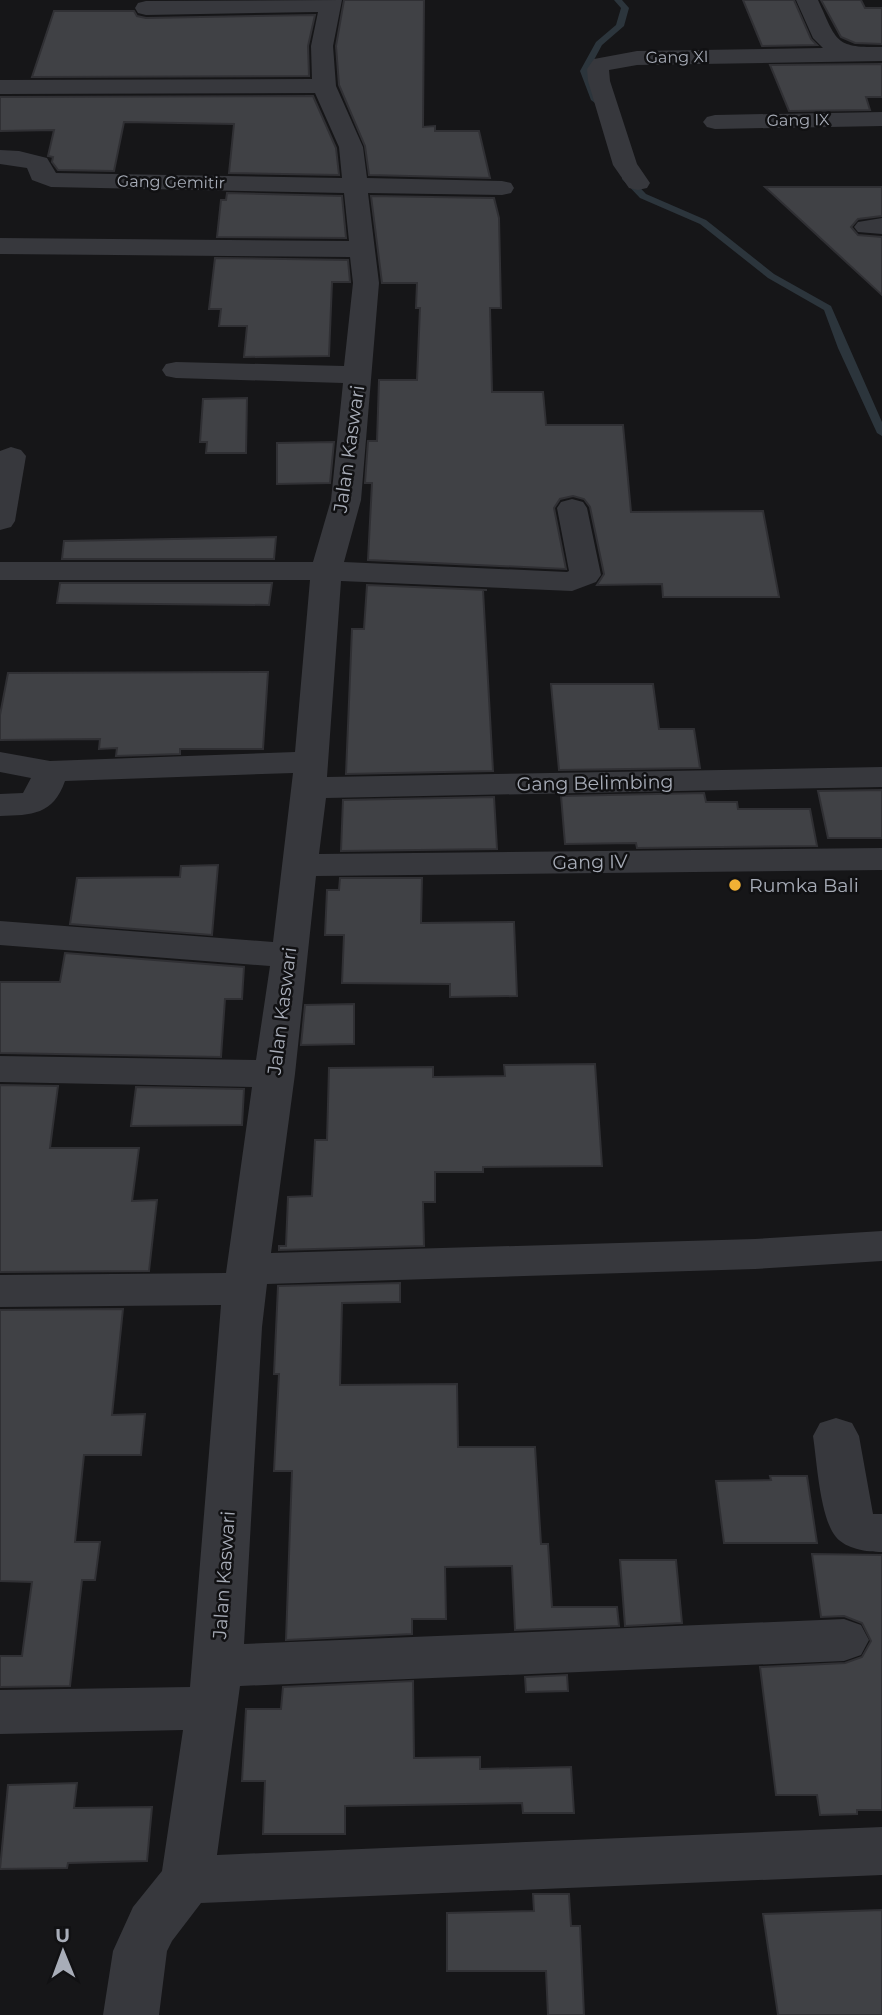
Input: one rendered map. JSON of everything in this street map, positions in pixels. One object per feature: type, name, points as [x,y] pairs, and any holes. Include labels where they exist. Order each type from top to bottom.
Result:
[{"type":"street","points":[[807,0],[824,38],[842,53]]},
{"type":"street","points":[[146,8],[330,2]]},
{"type":"street","name":"Jalan Kaswari","points":[[187,1880],[215,1687],[246,1279],[306,825],[326,571],[346,500],[359,376],[366,283],[351,147],[324,86],[322,46],[330,2]]},
{"type":"street","name":"Gang XI","points":[[638,183],[625,165],[598,81],[601,64],[637,58],[882,54]]},
{"type":"street","points":[[0,87],[324,86]]},
{"type":"street","name":"Gang IX","points":[[715,122],[882,119]]},
{"type":"street","name":"Gang Gemitir","points":[[0,157],[38,163],[41,175],[51,180],[354,186]]},
{"type":"street","points":[[354,186],[502,188]]},
{"type":"street","points":[[0,246],[363,249]]},
{"type":"street","points":[[176,370],[359,376]]},
{"type":"street","points":[[0,521],[11,456]]},
{"type":"street","points":[[0,571],[326,571],[578,580],[585,575],[572,508]]},
{"type":"street","name":"Gang Belimbing","points":[[0,762],[50,771],[311,775],[882,777]]},
{"type":"street","points":[[0,805],[40,799],[45,793],[50,771]]},
{"type":"street","name":"Gang IV","points":[[299,865],[882,859]]},
{"type":"street","points":[[0,933],[290,955]]},
{"type":"street","points":[[0,1069],[275,1074]]},
{"type":"street","points":[[0,1291],[882,1246]]},
{"type":"street","points":[[836,1436],[850,1522],[865,1533],[882,1533]]},
{"type":"street","points":[[0,1712],[215,1687],[844,1640]]},
{"type":"street","points":[[131,2015],[140,1951],[152,1924],[187,1880],[882,1851]]},
{"type":"building","points":[[344,0],[424,0],[423,127],[435,126],[435,131],[479,131],[490,178],[369,175],[365,146],[339,85],[336,46]]},
{"type":"building","points":[[743,0],[794,0],[811,39],[817,45],[762,46]]},
{"type":"building","points":[[821,0],[861,0],[865,8],[882,8],[882,44],[855,43],[841,37]]},
{"type":"building","points":[[54,11],[134,11],[137,16],[146,18],[315,15],[308,46],[309,76],[32,77]]},
{"type":"building","points":[[882,64],[882,97],[866,97],[870,110],[789,111],[770,65]]},
{"type":"building","points":[[313,96],[336,148],[339,175],[229,173],[234,124],[124,122],[114,171],[58,170],[52,162],[53,157],[48,156],[54,130],[0,131],[0,97]]},
{"type":"building","points":[[765,187],[882,187],[882,216],[858,219],[851,227],[858,235],[882,237],[882,295]]},
{"type":"building","points":[[227,193],[342,196],[346,238],[217,237],[221,200],[226,200]]},
{"type":"building","points":[[371,196],[494,198],[499,218],[501,308],[490,308],[492,392],[543,392],[546,425],[623,425],[631,512],[763,511],[779,597],[663,597],[662,584],[597,585],[604,574],[590,507],[584,499],[573,496],[560,499],[554,508],[566,569],[368,560],[372,483],[365,483],[368,441],[377,441],[379,380],[417,380],[420,308],[416,308],[417,283],[382,283]]},
{"type":"building","points":[[215,258],[348,260],[350,282],[332,282],[329,356],[244,357],[247,326],[219,326],[221,309],[209,309]]},
{"type":"building","points":[[247,398],[246,453],[206,453],[207,442],[200,442],[203,399]]},
{"type":"building","points":[[334,442],[330,483],[277,484],[277,443]]},
{"type":"building","points":[[276,537],[274,559],[62,559],[64,541]]},
{"type":"building","points":[[60,583],[272,583],[269,605],[57,603]]},
{"type":"building","points":[[367,585],[487,590],[483,590],[493,771],[346,774],[352,629],[364,629]]},
{"type":"building","points":[[268,672],[263,749],[180,749],[180,754],[116,756],[117,748],[99,749],[100,739],[0,740],[0,715],[8,673]]},
{"type":"building","points":[[551,684],[653,684],[659,729],[694,729],[700,768],[559,770]]},
{"type":"building","points":[[882,790],[882,838],[828,838],[818,791]]},
{"type":"building","points":[[704,793],[706,802],[737,802],[738,809],[810,809],[817,846],[637,848],[636,843],[565,844],[561,796]]},
{"type":"building","points":[[494,797],[497,849],[341,851],[343,800]]},
{"type":"building","points":[[218,865],[212,935],[70,924],[77,878],[180,877],[181,866]]},
{"type":"building","points":[[340,878],[422,878],[421,923],[514,922],[517,996],[450,997],[450,984],[342,983],[344,935],[325,935],[327,890],[339,890]]},
{"type":"building","points":[[65,953],[244,967],[242,999],[225,999],[221,1057],[0,1053],[0,982],[60,982]]},
{"type":"building","points":[[354,1004],[354,1044],[301,1045],[305,1005]]},
{"type":"building","points":[[595,1064],[602,1166],[483,1167],[483,1172],[435,1172],[435,1202],[423,1202],[424,1246],[279,1250],[279,1246],[286,1246],[288,1197],[312,1196],[315,1140],[327,1140],[329,1068],[433,1067],[433,1077],[505,1076],[504,1065]]},
{"type":"building","points":[[0,1085],[58,1086],[50,1148],[139,1148],[132,1201],[157,1200],[149,1271],[0,1272]]},
{"type":"building","points":[[136,1087],[244,1089],[242,1125],[131,1126]]},
{"type":"building","points":[[400,1283],[400,1302],[342,1303],[340,1385],[457,1384],[458,1447],[535,1447],[541,1544],[548,1544],[552,1607],[617,1607],[619,1626],[515,1630],[512,1566],[445,1567],[446,1619],[412,1619],[412,1634],[286,1640],[292,1471],[274,1471],[279,1374],[274,1374],[278,1286]]},
{"type":"building","points":[[123,1309],[112,1415],[145,1414],[141,1455],[84,1455],[75,1542],[100,1542],[95,1580],[82,1580],[70,1686],[0,1687],[0,1656],[22,1656],[32,1582],[0,1581],[0,1310]]},
{"type":"building","points":[[770,1476],[807,1476],[817,1543],[724,1543],[716,1481],[771,1480]]},
{"type":"building","points":[[812,1554],[882,1555],[882,1810],[820,1815],[817,1795],[776,1795],[760,1667],[845,1663],[862,1657],[871,1641],[862,1623],[844,1616],[821,1617]]},
{"type":"building","points":[[620,1560],[676,1560],[682,1623],[625,1626]]},
{"type":"building","points":[[567,1675],[568,1691],[526,1692],[525,1677]]},
{"type":"building","points":[[413,1681],[414,1758],[480,1757],[480,1769],[571,1767],[574,1813],[523,1813],[522,1803],[345,1806],[345,1834],[263,1834],[265,1781],[242,1781],[246,1709],[281,1709],[283,1687]]},
{"type":"building","points":[[77,1783],[74,1808],[152,1807],[147,1861],[68,1863],[67,1868],[0,1869],[8,1785]]},
{"type":"building","points":[[533,1894],[569,1894],[571,1926],[580,1926],[584,2015],[548,2015],[546,1971],[447,1971],[447,1913],[534,1911]]},
{"type":"building","points":[[882,1910],[882,2015],[778,2015],[763,1914]]},
{"type":"waterway","points":[[595,100],[584,71],[599,44],[620,26],[625,8],[618,0]]},
{"type":"waterway","points":[[625,177],[643,196],[703,222],[771,276],[828,308],[882,433]]},
{"type":"place","name":"Rumka Bali","points":[[735,885]]}]
